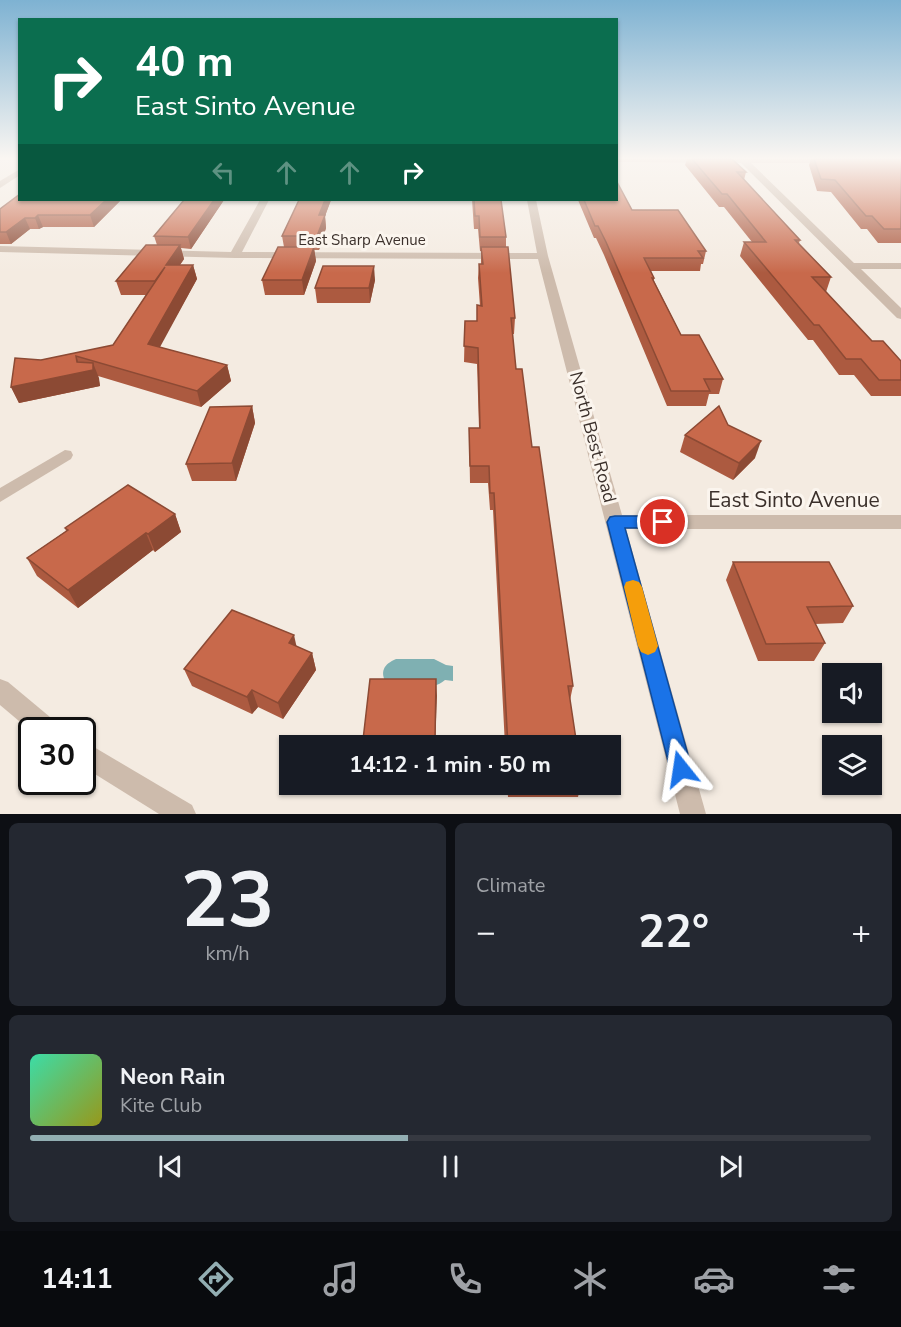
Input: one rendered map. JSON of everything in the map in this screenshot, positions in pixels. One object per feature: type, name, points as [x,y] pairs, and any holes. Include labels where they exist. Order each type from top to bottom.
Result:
[{"type":"street","points":[[780,197],[901,315]]},
{"type":"street","points":[[235,255],[263,201]]},
{"type":"street","name":"North Best Road","points":[[532,201],[543,256],[693,814]]},
{"type":"street","name":"East Sharp Avenue","points":[[0,249],[235,255],[543,256]]},
{"type":"street","points":[[850,266],[901,266]]},
{"type":"street","points":[[0,496],[65,455]]},
{"type":"street","name":"East Sinto Avenue","points":[[615,522],[901,522]]},
{"type":"street","points":[[0,690],[32,717]]},
{"type":"street","points":[[96,761],[183,814]]},
{"type":"water","points":[[396,659],[434,659],[453,666],[453,681],[445,680],[425,688],[387,684],[383,676],[384,669],[388,663]]},
{"type":"building","points":[[16,197],[18,201],[105,201],[90,215],[38,215],[35,218],[25,218],[6,232],[0,232],[0,209]]},
{"type":"building","points":[[618,197],[625,197],[632,210],[678,210],[706,251],[698,251],[703,258],[644,258],[681,335],[699,335],[723,379],[704,379],[710,391],[671,391],[606,242],[598,226],[595,226],[584,201],[618,201]]},
{"type":"building","points":[[729,197],[760,197],[800,240],[795,240],[831,277],[812,277],[872,341],[883,341],[901,361],[901,380],[879,380],[861,359],[846,359],[819,325],[814,325],[744,242],[766,242]]},
{"type":"building","points":[[850,197],[901,197],[901,229],[884,229],[872,216],[866,216]]},
{"type":"building","points":[[183,201],[213,201],[188,237],[154,236]]},
{"type":"building","points":[[299,201],[325,201],[319,215],[325,215],[317,236],[282,236]]},
{"type":"building","points":[[474,201],[501,201],[506,237],[480,237],[479,216],[475,216]]},
{"type":"building","points":[[146,245],[180,245],[166,265],[193,265],[148,344],[227,365],[197,391],[76,356],[77,362],[93,363],[93,370],[11,387],[15,358],[41,360],[113,345],[165,267],[155,281],[116,281]]},
{"type":"building","points":[[278,247],[314,247],[302,280],[262,280]]},
{"type":"building","points":[[481,247],[508,247],[515,318],[511,318],[516,369],[522,369],[532,447],[539,447],[573,686],[568,686],[575,735],[507,735],[494,493],[490,493],[489,466],[470,466],[469,428],[480,428],[478,348],[464,346],[465,321],[477,321],[477,305],[482,306],[479,264],[483,264]]},
{"type":"building","points":[[323,266],[374,266],[369,288],[315,288]]},
{"type":"building","points":[[252,406],[232,463],[186,464],[210,407]]},
{"type":"building","points":[[719,406],[728,425],[761,441],[739,463],[685,435]]},
{"type":"building","points":[[128,485],[175,514],[68,590],[27,558],[68,530],[65,528]]},
{"type":"building","points":[[733,562],[829,562],[853,606],[807,607],[825,643],[766,644]]},
{"type":"building","points":[[232,610],[294,635],[289,643],[312,653],[278,703],[252,690],[247,697],[184,669]]},
{"type":"building","points":[[370,679],[436,679],[435,735],[364,735]]},
{"type":"slow traffic","points":[[633,587],[648,646]]},
{"type":"route","points":[[663,522],[615,522],[681,769]]}]
